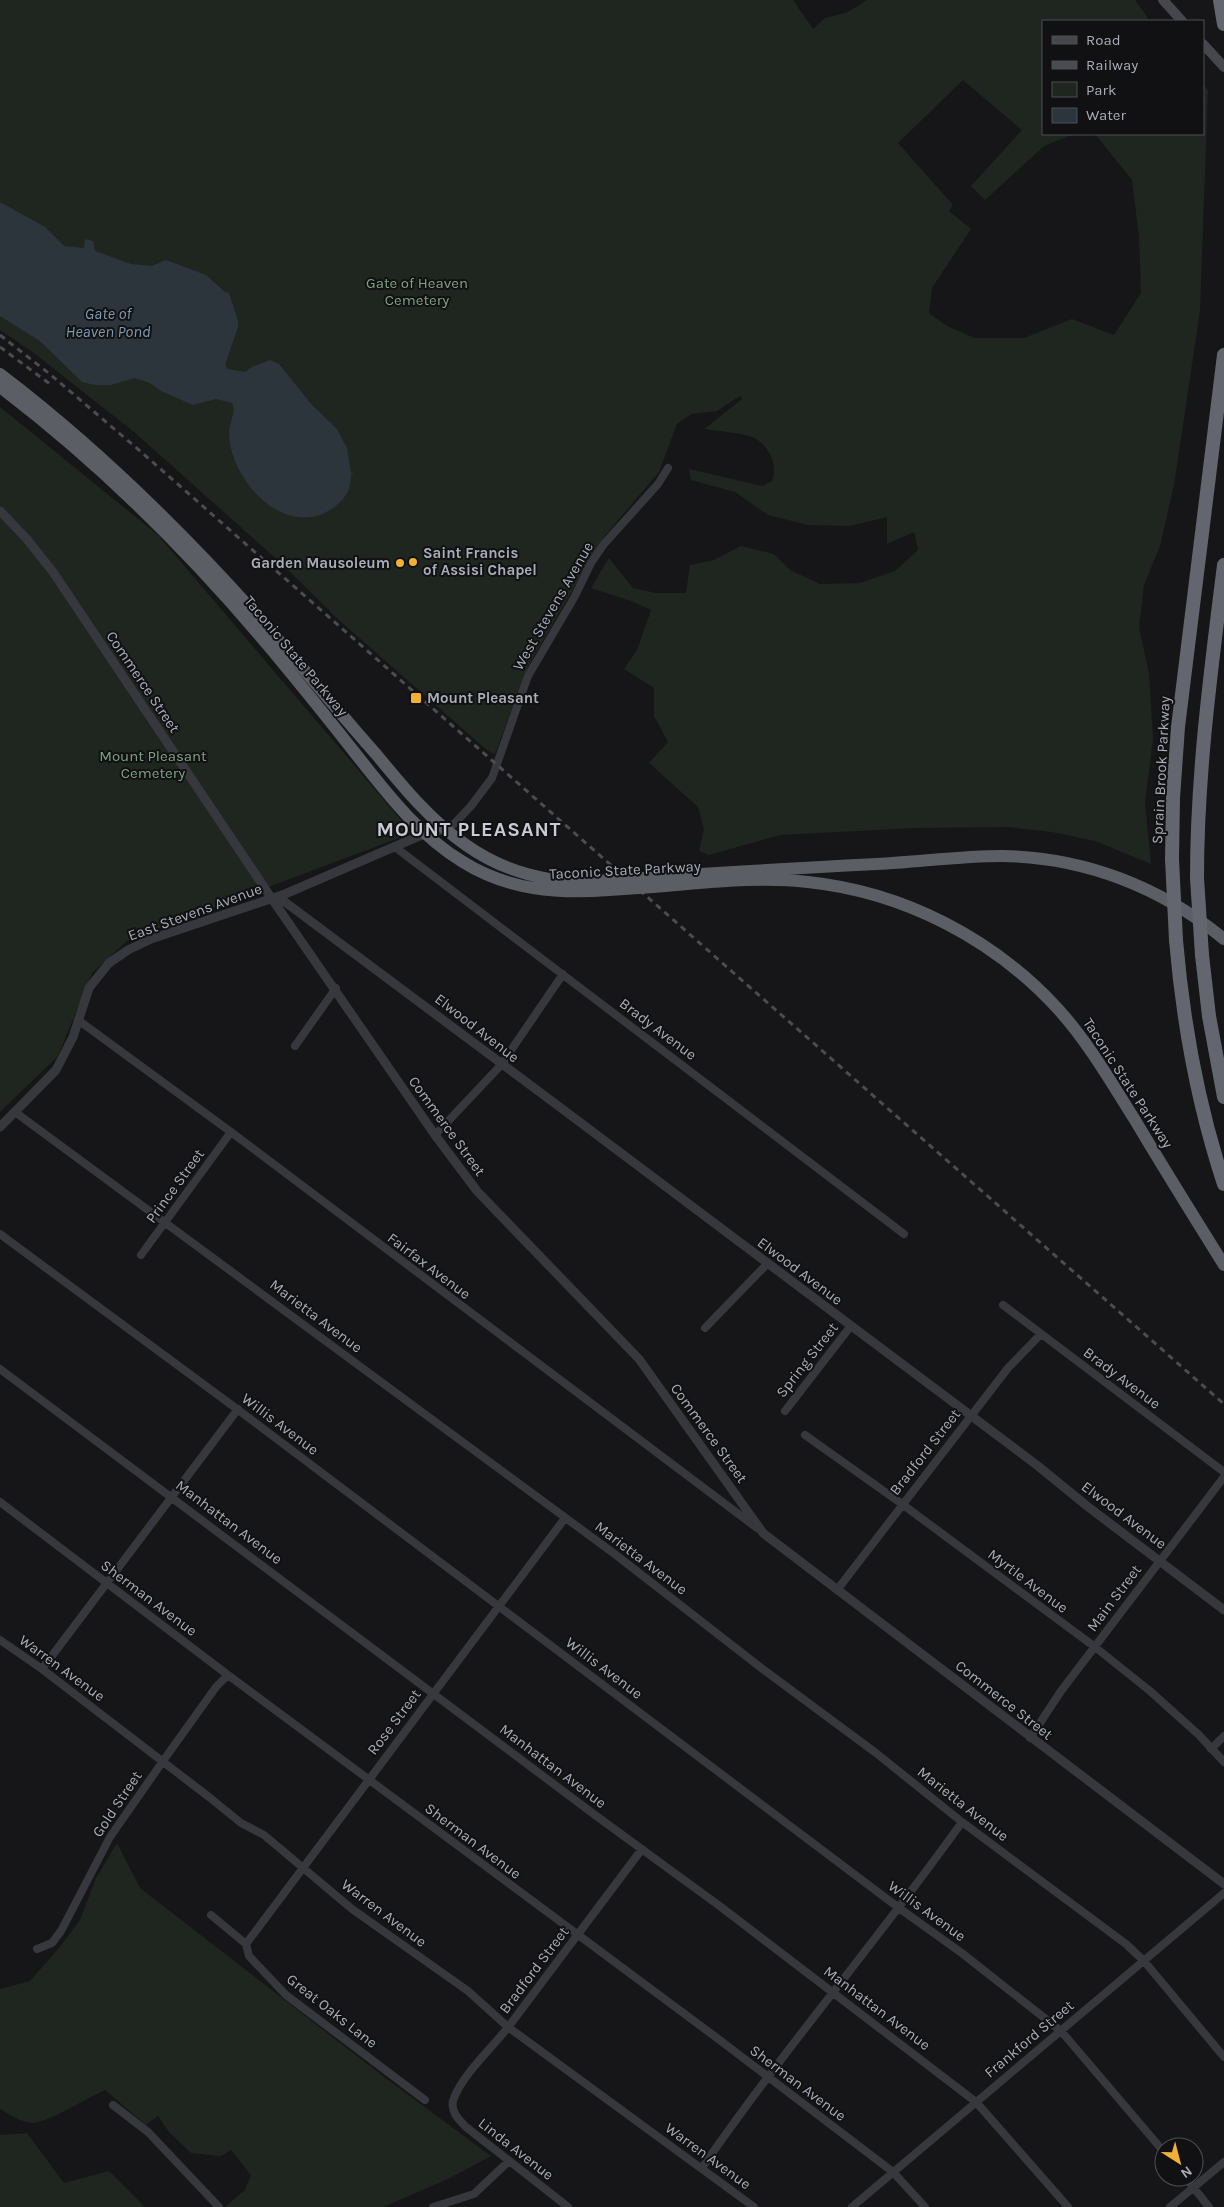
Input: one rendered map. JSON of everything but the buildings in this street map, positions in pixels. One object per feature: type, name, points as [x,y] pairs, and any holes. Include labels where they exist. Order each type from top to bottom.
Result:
[{"type":"highway","points":[[1220,0],[1224,24]]},
{"type":"highway","name":"Sprain Brook Parkway","points":[[1224,354],[1178,726],[1173,798],[1172,859],[1176,940],[1183,1007],[1195,1076],[1206,1124],[1224,1184]]},
{"type":"highway","name":"Taconic State Parkway","points":[[0,374],[91,447],[191,543],[261,620],[413,798],[445,829],[479,854],[518,871],[560,881],[596,882],[741,870],[976,857],[1037,858],[1089,868],[1138,885],[1186,910],[1224,939]]},
{"type":"highway","name":"Taconic State Parkway","points":[[0,386],[55,430],[106,475],[180,548],[251,625],[382,787],[427,834],[464,863],[503,881],[545,891],[572,892],[756,880],[791,880],[824,884],[875,895],[907,906],[947,924],[982,944],[1034,985],[1078,1033],[1105,1072],[1224,1265]]},
{"type":"highway","points":[[1224,565],[1201,753],[1197,878],[1202,955],[1209,1016],[1224,1097]]},
{"type":"main road","points":[[1163,0],[1179,18]]},
{"type":"main road","points":[[1204,45],[1224,67]]},
{"type":"street","name":"West Stevens Avenue","points":[[445,829],[454,824],[484,790],[495,771],[528,676],[575,596],[591,563],[604,544],[658,484],[668,468]]},
{"type":"street","name":"Commerce Street","points":[[0,511],[26,538],[53,572],[272,899],[336,988],[435,1135],[477,1191],[639,1359],[763,1533],[1224,1884]]},
{"type":"street","name":"East Stevens Avenue","points":[[0,1127],[56,1070],[66,1053],[89,988],[109,963],[128,950],[168,933],[272,899],[427,834],[445,829]]},
{"type":"street","name":"Brady Avenue","points":[[395,847],[904,1234]]},
{"type":"street","name":"Elwood Avenue","points":[[272,899],[285,902],[358,958],[410,994],[501,1065],[1038,1466],[1087,1506],[1224,1610]]},
{"type":"street","points":[[435,1135],[501,1065],[563,974]]},
{"type":"street","points":[[295,1046],[336,988]]},
{"type":"street","name":"Fairfax Avenue","points":[[78,1020],[231,1132],[763,1533]]},
{"type":"street","name":"Marietta Avenue","points":[[15,1112],[565,1518],[876,1753],[962,1822],[1126,1944],[1144,1961],[1224,2056]]},
{"type":"street","name":"Prince Street","points":[[141,1255],[231,1132]]},
{"type":"street","name":"Willis Avenue","points":[[0,1234],[238,1409],[899,1908],[963,1954],[1061,2031],[1154,2140]]},
{"type":"street","points":[[705,1328],[768,1264]]},
{"type":"street","name":"Brady Avenue","points":[[1003,1306],[1224,1472]]},
{"type":"street","name":"Spring Street","points":[[785,1411],[850,1327]]},
{"type":"street","name":"Bradford Street","points":[[837,1590],[1008,1368],[1040,1335]]},
{"type":"street","name":"Manhattan Avenue","points":[[0,1369],[834,1993],[976,2102],[1068,2207]]},
{"type":"street","points":[[42,1668],[238,1409]]},
{"type":"street","name":"Myrtle Avenue","points":[[805,1435],[902,1504],[1095,1647],[1150,1691],[1224,1762]]},
{"type":"street","name":"Main Street","points":[[1030,1738],[1061,1691],[1224,1477]]},
{"type":"street","name":"Sherman Avenue","points":[[0,1502],[368,1780],[717,2038],[767,2078],[893,2172],[925,2207]]},
{"type":"street","name":"Rose Street","points":[[246,1944],[565,1518]]},
{"type":"street","name":"Warren Avenue","points":[[0,1640],[42,1668],[235,1819],[264,1834],[352,1909],[468,1991],[508,2027],[754,2207]]},
{"type":"street","name":"Gold Street","points":[[37,1949],[52,1943],[61,1931],[110,1837],[216,1687],[228,1675]]},
{"type":"street","points":[[1212,1749],[1224,1736]]},
{"type":"street","points":[[702,2168],[767,2078],[899,1908],[962,1822]]},
{"type":"street","name":"Bradford Street","points":[[452,2108],[453,2099],[464,2081],[508,2027],[642,1850]]},
{"type":"street","name":"Frankford Street","points":[[852,2207],[1224,1893]]},
{"type":"street","name":"Great Oaks Lane","points":[[211,1915],[246,1944],[249,1956],[286,1995],[425,2100]]},
{"type":"street","points":[[113,2105],[148,2132],[219,2207]]},
{"type":"street","name":"Linda Avenue","points":[[452,2108],[457,2119],[466,2127],[568,2207]]},
{"type":"street","points":[[433,2207],[474,2194],[509,2161]]},
{"type":"street","points":[[1204,2178],[1224,2162]]},
{"type":"street","points":[[1170,2207],[1193,2187],[1209,2207]]},
{"type":"green space","name":"Gate of Heaven Cemetery","points":[[0,0],[793,0],[813,29],[825,18],[848,12],[867,0],[1135,0],[1149,20],[1042,20],[1042,135],[1072,135],[1044,146],[985,200],[971,186],[1022,130],[963,80],[898,143],[953,205],[949,211],[971,229],[932,288],[929,313],[947,326],[975,338],[1024,338],[1072,319],[1114,335],[1141,293],[1139,237],[1132,180],[1096,135],[1204,135],[1204,85],[1208,90],[1200,311],[1174,485],[1160,546],[1144,585],[1139,628],[1149,673],[1153,739],[1145,803],[1151,864],[1095,841],[1052,832],[1008,827],[915,828],[780,835],[709,855],[699,851],[704,829],[698,807],[649,763],[668,742],[654,716],[654,688],[624,669],[637,650],[651,610],[631,601],[591,588],[609,558],[633,588],[656,593],[686,593],[690,565],[714,560],[741,546],[774,554],[790,570],[820,584],[860,583],[895,571],[918,550],[914,532],[887,544],[887,517],[850,526],[808,525],[768,515],[735,492],[691,480],[689,469],[762,486],[772,481],[774,465],[772,459],[767,449],[758,440],[740,434],[704,429],[742,399],[740,396],[717,411],[691,414],[677,424],[659,472],[603,538],[530,663],[495,754],[488,751],[340,621],[281,563],[134,432],[34,353],[0,330]]},
{"type":"green space","name":"Mount Pleasant Cemetery","points":[[0,407],[158,535],[412,833],[128,940],[92,973],[58,1056],[0,1112]]},
{"type":"green space","points":[[117,1843],[140,1888],[384,2077],[491,2156],[448,2179],[383,2207],[225,2207],[245,2190],[251,2175],[231,2150],[221,2156],[191,2153],[169,2132],[158,2116],[146,2125],[105,2090],[39,2122],[24,2122],[0,2109],[0,1989],[30,1981],[59,1948],[80,1920],[96,1878]]},
{"type":"green space","points":[[27,2133],[64,2183],[109,2171],[145,2207],[0,2207],[0,2135]]},
{"type":"water","name":"Gate of Heaven Pond","points":[[0,202],[45,227],[64,246],[84,248],[85,239],[93,241],[95,251],[131,264],[152,266],[166,260],[206,275],[225,292],[229,293],[238,321],[238,327],[225,365],[228,369],[245,372],[270,360],[279,364],[312,405],[337,429],[347,448],[351,473],[354,473],[351,475],[350,486],[343,499],[330,510],[314,516],[298,517],[282,513],[255,492],[244,479],[236,464],[229,435],[234,410],[232,403],[216,399],[193,405],[161,391],[150,383],[135,378],[111,385],[95,385],[82,382],[40,341],[0,316]]},
{"type":"railway","points":[[0,335],[51,375],[140,451],[1224,1404]]},
{"type":"railway","points":[[0,347],[50,384]]},
{"type":"place","name":"Saint Francis of Assisi Chapel","points":[[413,562]]},
{"type":"place","name":"Garden Mausoleum","points":[[400,563]]},
{"type":"place","name":"Mount Pleasant","points":[[416,698]]},
{"type":"district","name":"MOUNT PLEASANT","points":[[469,829]]}]
